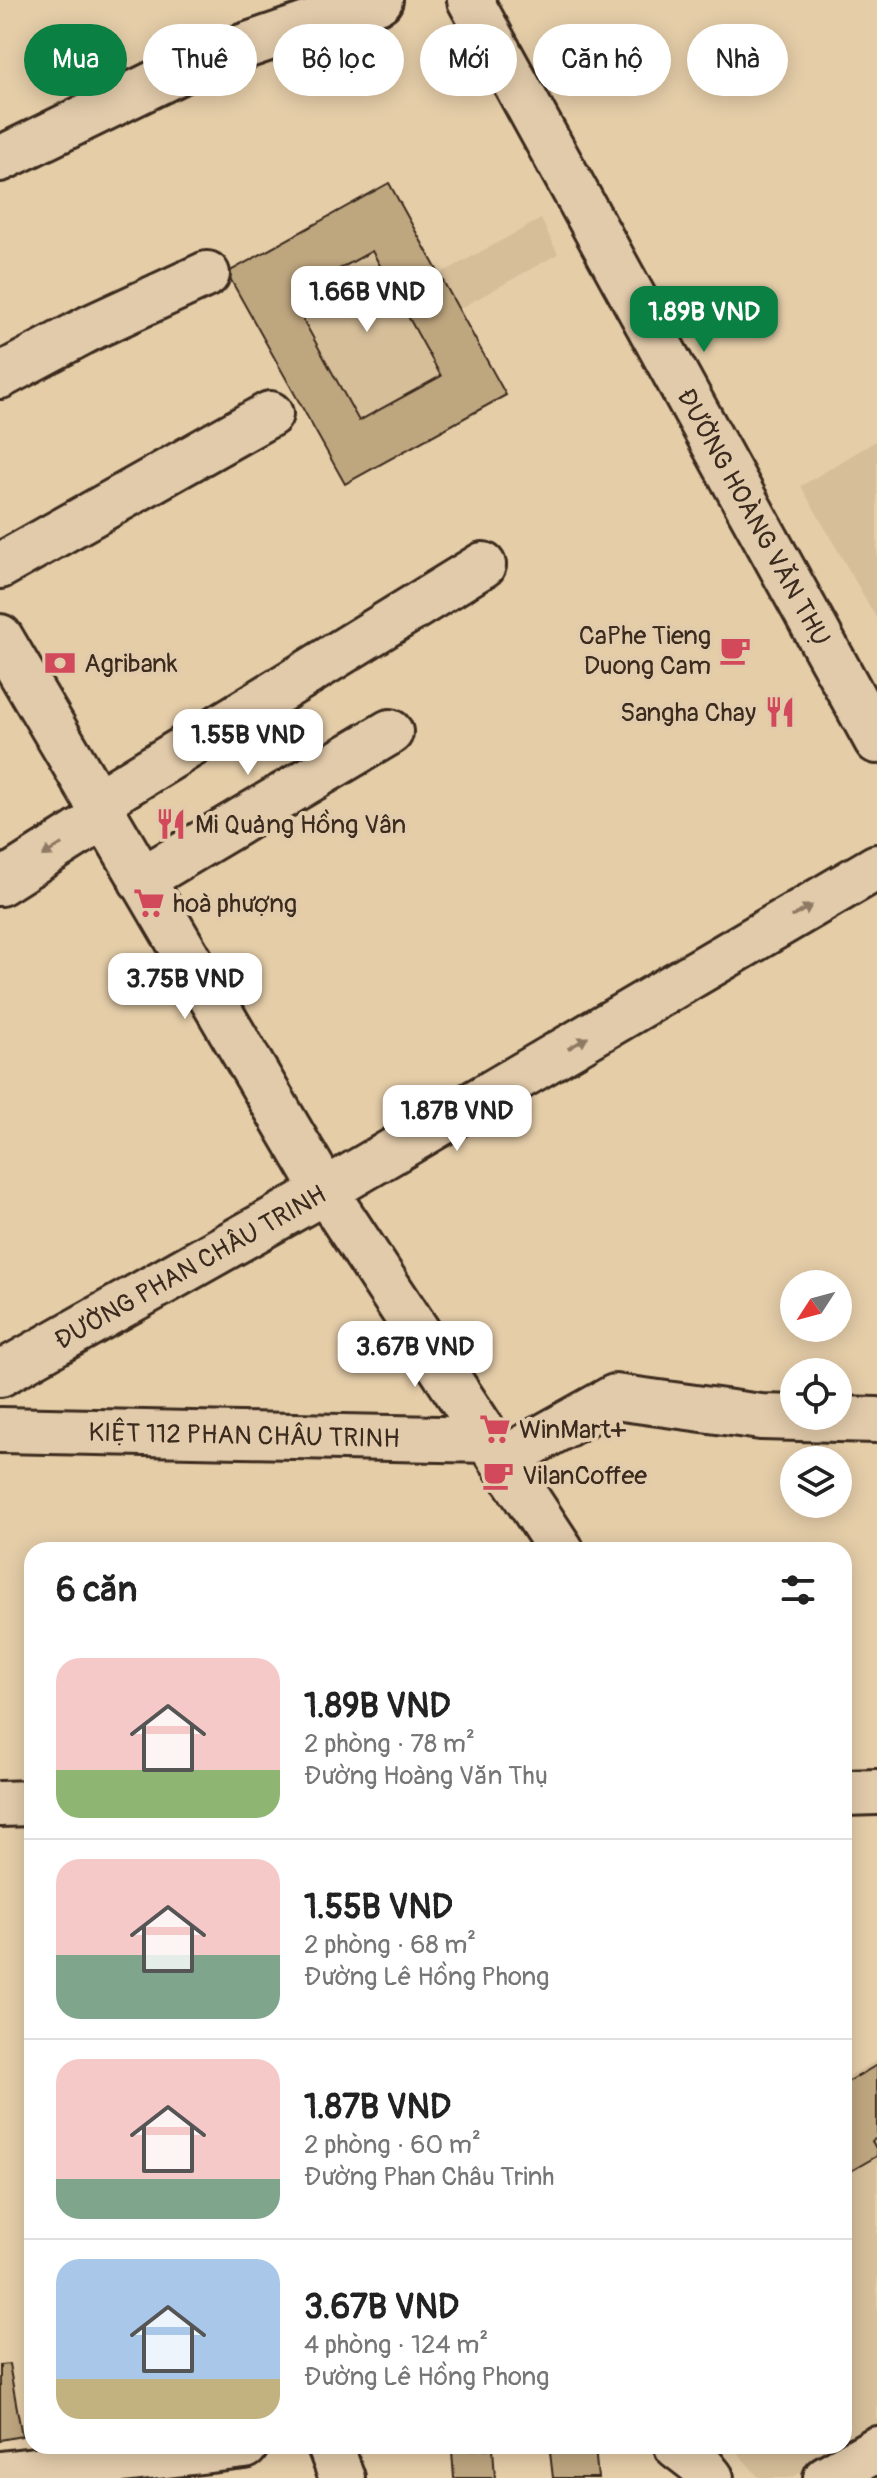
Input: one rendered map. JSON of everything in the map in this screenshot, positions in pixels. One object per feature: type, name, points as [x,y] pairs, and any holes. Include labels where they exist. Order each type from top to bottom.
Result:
[{"type":"street","points":[[0,159],[201,61],[380,0]]},
{"type":"street","name":"ĐƯỜNG HOÀNG VĂN THỤ","points":[[470,0],[877,741]]},
{"type":"street","points":[[0,376],[90,328],[207,274]]},
{"type":"street","points":[[0,566],[270,414]]},
{"type":"street","points":[[0,883],[100,810],[483,565]]},
{"type":"street","points":[[0,637],[325,1191],[556,1542]]},
{"type":"street","points":[[141,880],[390,732]]},
{"type":"street","name":"ĐƯỜNG PHAN CHÂU TRINH","points":[[0,1374],[325,1191],[877,867]]},
{"type":"street","points":[[495,1450],[615,1397],[761,1417],[877,1420]]},
{"type":"street","name":"KIỆT 112 PHAN CHÂU TRINH","points":[[0,1430],[495,1450]]},
{"type":"street","points":[[852,1793],[877,1792]]},
{"type":"street","points":[[0,1804],[24,1803]]},
{"type":"street","points":[[826,2478],[877,2449]]},
{"type":"street","points":[[0,2474],[175,2454]]},
{"type":"street","points":[[333,2454],[342,2478]]},
{"type":"shaded area","points":[[389,183],[440,274],[541,219],[558,254],[459,309],[506,395],[345,484],[227,273]]},
{"type":"shaded area","points":[[877,442],[877,619],[801,486]]},
{"type":"shaded area","points":[[877,2060],[877,2430],[852,2444],[852,2074]]},
{"type":"shaded area","points":[[739,2454],[834,2454],[791,2478],[759,2478]]},
{"type":"building","points":[[389,183],[506,395],[345,484],[227,273]],"holes":[[[372,251],[441,376],[359,421],[290,296]]]},
{"type":"building","points":[[877,2065],[877,2138],[872,2141],[877,2156],[852,2170],[852,2079]]},
{"type":"building","points":[[9,2364],[22,2436],[0,2440],[0,2365]]},
{"type":"building","points":[[452,2454],[493,2454],[495,2478],[454,2478]]},
{"type":"building","points":[[550,2454],[596,2454],[598,2478],[553,2478]]},
{"type":"place","name":"CaPhe Tieng Duong Cam","points":[[735,650]]},
{"type":"place","name":"Agribank","points":[[60,663]]},
{"type":"place","name":"Sangha Chay","points":[[780,712]]},
{"type":"place","name":"Mi Quảng Hồng Vân","points":[[171,824]]},
{"type":"place","name":"hoà phượng","points":[[149,903]]},
{"type":"place","name":"WinMart+","points":[[495,1429]]},
{"type":"place","name":"VilanCoffee","points":[[498,1475]]}]
